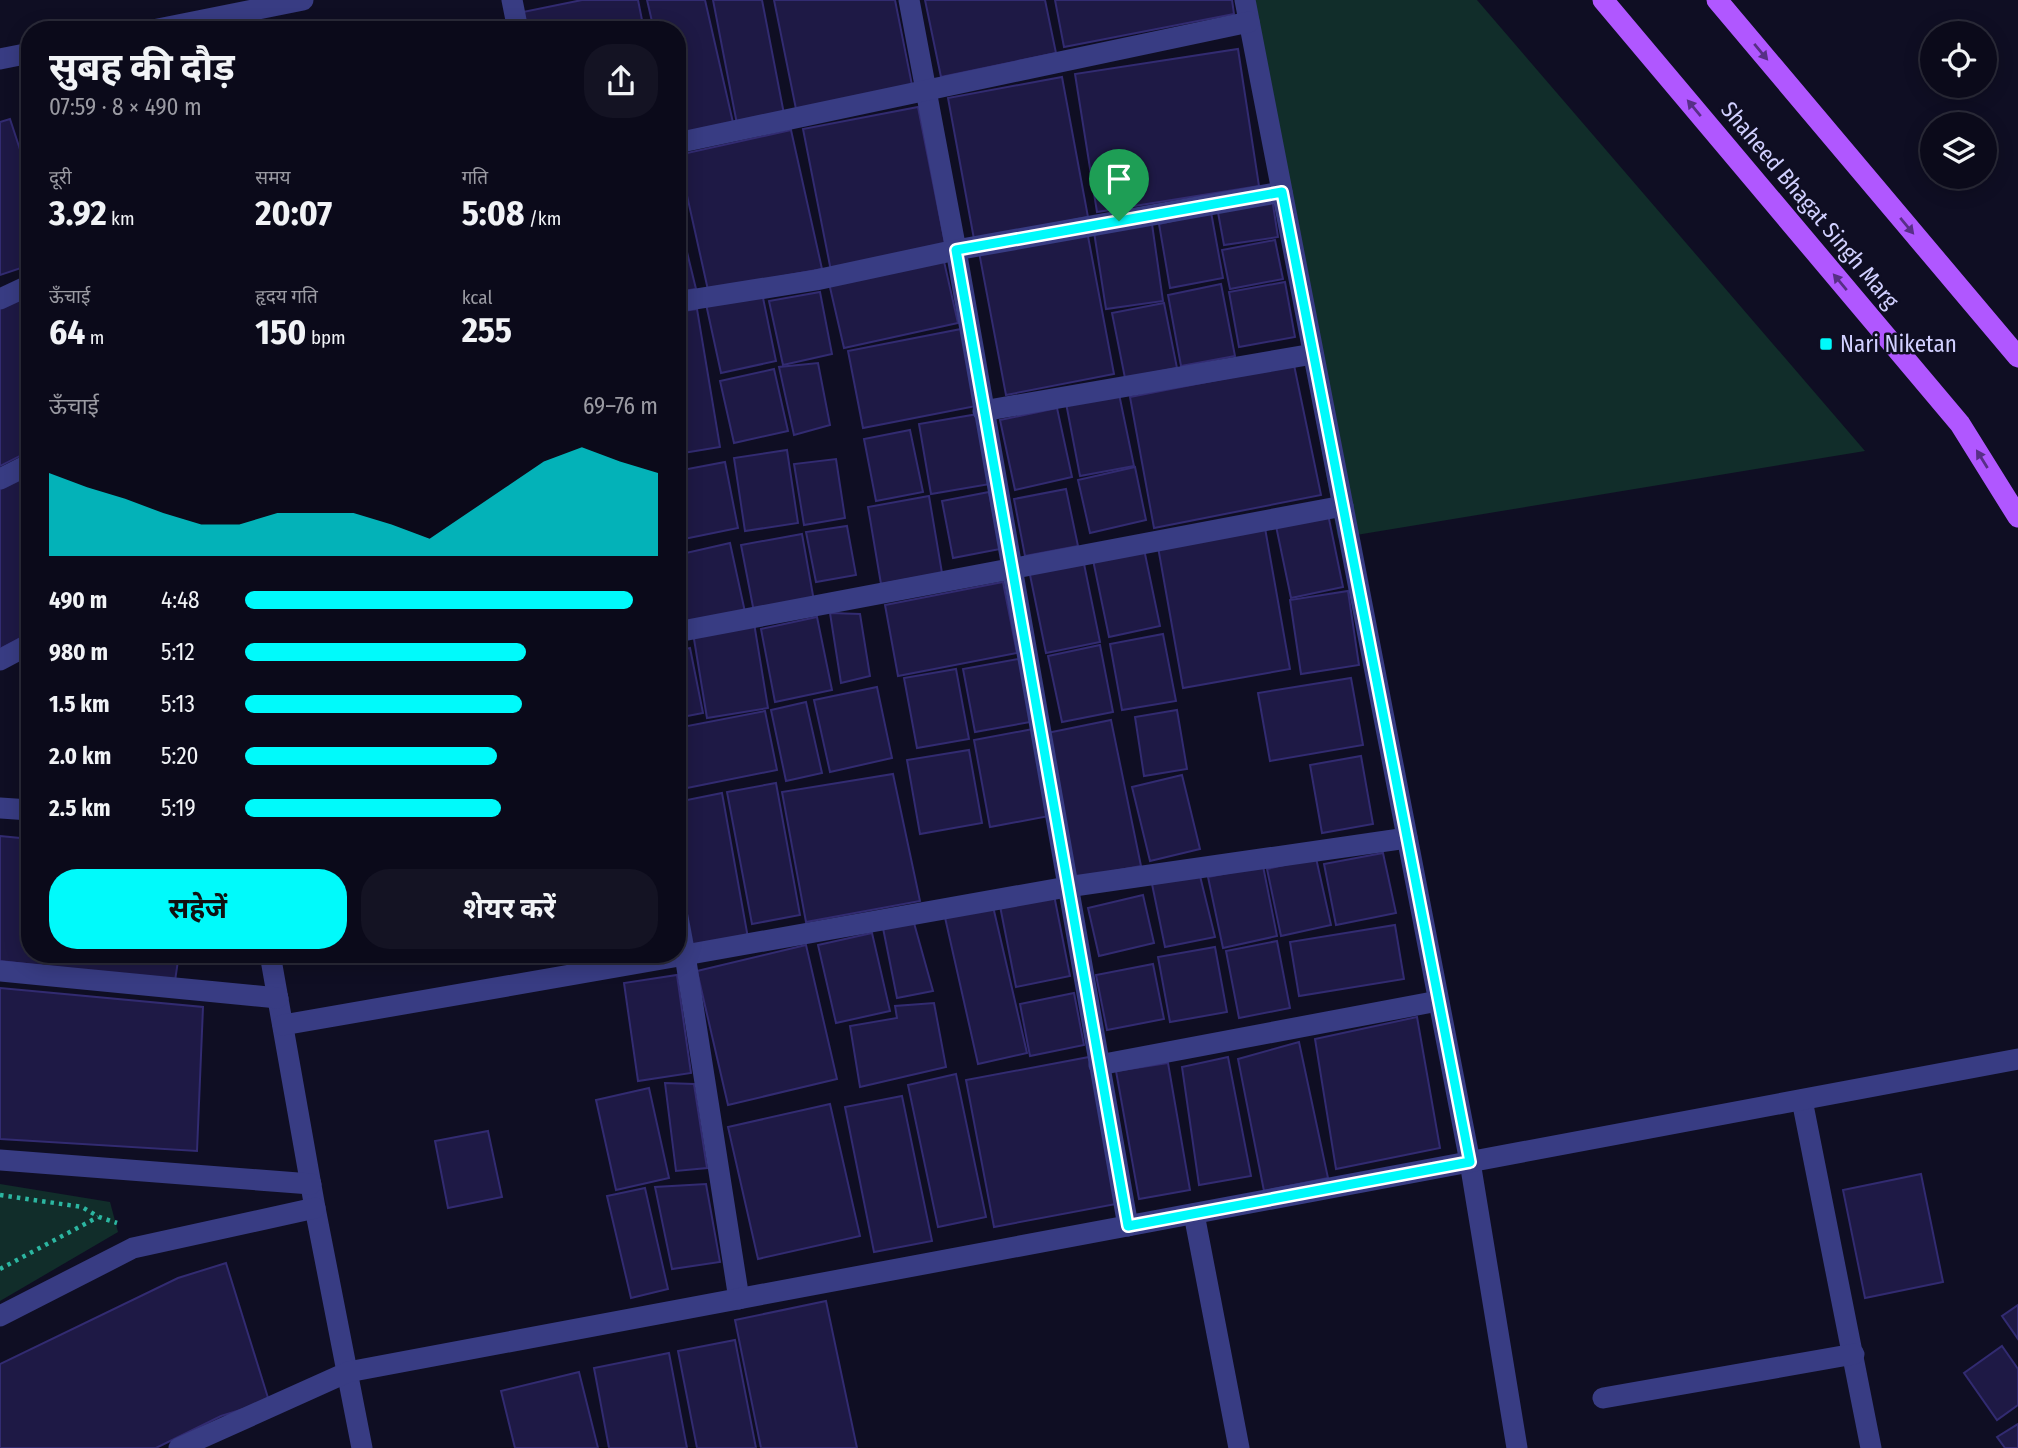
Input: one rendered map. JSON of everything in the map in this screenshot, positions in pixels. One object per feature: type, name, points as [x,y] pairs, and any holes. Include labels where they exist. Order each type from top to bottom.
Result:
[{"type":"main road","name":"Shaheed Bhagat Singh Marg","points":[[1603,0],[1960,424],[2018,517]]},
{"type":"main road","points":[[1717,0],[2018,357]]},
{"type":"street","points":[[198,21],[303,0]]},
{"type":"street","points":[[512,0],[516,21]]},
{"type":"street","points":[[909,0],[956,250],[1128,1226]]},
{"type":"street","points":[[1245,0],[1470,1162],[1517,1448]]},
{"type":"street","points":[[686,141],[1249,22]]},
{"type":"street","points":[[0,59],[21,55]]},
{"type":"street","points":[[686,302],[816,280],[956,250],[1282,192]]},
{"type":"street","points":[[0,299],[21,289]]},
{"type":"street","points":[[983,411],[1313,354]]},
{"type":"street","points":[[0,479],[21,468]]},
{"type":"street","points":[[686,630],[1343,506]]},
{"type":"street","points":[[0,660],[21,649]]},
{"type":"street","points":[[0,808],[21,809]]},
{"type":"street","points":[[686,956],[1067,887],[1407,838]]},
{"type":"street","points":[[686,962],[739,1299]]},
{"type":"street","points":[[272,963],[315,1208],[362,1448]]},
{"type":"street","points":[[283,1025],[644,963]]},
{"type":"street","points":[[0,971],[278,998]]},
{"type":"street","points":[[1099,1065],[1438,1001]]},
{"type":"street","points":[[179,1448],[348,1372],[2018,1059]]},
{"type":"street","points":[[1802,1100],[1871,1448]]},
{"type":"street","points":[[0,1160],[311,1184]]},
{"type":"street","points":[[0,1316],[133,1248],[315,1208]]},
{"type":"street","points":[[1195,1214],[1239,1448]]},
{"type":"street","points":[[1602,1398],[1854,1354]]},
{"type":"path","points":[[0,1195],[82,1207],[99,1217],[0,1269]]},
{"type":"green space","points":[[1239,0],[1477,0],[1865,451],[1338,538]]},
{"type":"green space","points":[[0,1184],[110,1202],[118,1232],[0,1301]]},
{"type":"building","points":[[582,0],[638,0],[642,21],[524,21],[523,12]]},
{"type":"building","points":[[647,0],[705,0],[734,127],[686,137],[686,21],[652,21]]},
{"type":"building","points":[[713,0],[762,0],[784,114],[737,124]]},
{"type":"building","points":[[774,0],[895,0],[912,85],[796,109]]},
{"type":"building","points":[[925,0],[1045,0],[1056,53],[941,77]]},
{"type":"building","points":[[1055,0],[1232,0],[1234,14],[1064,47]]},
{"type":"building","points":[[1238,49],[1259,186],[1097,212],[1075,74]]},
{"type":"building","points":[[1062,77],[1088,217],[974,239],[948,98]]},
{"type":"building","points":[[918,107],[946,248],[831,271],[803,129]]},
{"type":"building","points":[[10,119],[21,153],[21,268],[0,275],[0,122]]},
{"type":"building","points":[[791,130],[822,269],[708,290],[686,191],[686,153]]},
{"type":"building","points":[[1272,198],[1278,237],[1224,245],[1217,207]]},
{"type":"building","points":[[1211,212],[1223,278],[1170,288],[1159,224]]},
{"type":"building","points":[[1152,224],[1163,301],[1106,309],[1094,232]]},
{"type":"building","points":[[1087,231],[1114,374],[1006,395],[979,252]]},
{"type":"building","points":[[1275,240],[1283,279],[1230,289],[1222,250]]},
{"type":"building","points":[[686,248],[696,289],[686,291]]},
{"type":"building","points":[[943,257],[958,323],[844,348],[829,283]]},
{"type":"building","points":[[1285,282],[1295,337],[1239,347],[1229,292]]},
{"type":"building","points":[[1221,284],[1235,356],[1181,366],[1168,295]]},
{"type":"building","points":[[820,292],[832,354],[783,365],[769,301]]},
{"type":"building","points":[[762,293],[776,361],[721,373],[706,304]]},
{"type":"building","points":[[21,296],[21,456],[0,466],[0,306]]},
{"type":"building","points":[[1164,303],[1177,368],[1125,378],[1112,313]]},
{"type":"building","points":[[697,309],[720,447],[686,453],[686,311]]},
{"type":"building","points":[[961,329],[976,406],[863,428],[848,351]]},
{"type":"building","points":[[818,363],[830,425],[794,435],[779,367]]},
{"type":"building","points":[[1294,365],[1321,495],[1154,528],[1130,397]]},
{"type":"building","points":[[774,369],[788,431],[734,443],[720,381]]},
{"type":"building","points":[[1119,394],[1134,466],[1080,476],[1066,403]]},
{"type":"building","points":[[1057,408],[1072,477],[1015,490],[1000,420]]},
{"type":"building","points":[[978,414],[990,484],[931,494],[919,424]]},
{"type":"building","points":[[910,430],[923,492],[876,501],[864,439]]},
{"type":"building","points":[[787,450],[798,523],[745,531],[734,458]]},
{"type":"building","points":[[836,459],[845,518],[804,525],[794,464]]},
{"type":"building","points":[[725,462],[738,528],[686,539],[686,469]]},
{"type":"building","points":[[1135,467],[1146,520],[1090,533],[1078,480]]},
{"type":"building","points":[[21,478],[21,638],[0,649],[0,489]]},
{"type":"building","points":[[1066,489],[1078,546],[1025,556],[1014,499]]},
{"type":"building","points":[[989,492],[1000,549],[953,558],[942,501]]},
{"type":"building","points":[[929,496],[942,573],[881,584],[868,507]]},
{"type":"building","points":[[1328,514],[1343,587],[1291,598],[1276,526]]},
{"type":"building","points":[[847,526],[856,575],[816,582],[806,532]]},
{"type":"building","points":[[1265,528],[1290,669],[1183,688],[1158,547]]},
{"type":"building","points":[[802,534],[814,601],[754,612],[741,545]]},
{"type":"building","points":[[730,543],[745,612],[686,625],[686,553]]},
{"type":"building","points":[[1144,549],[1160,626],[1109,637],[1093,560]]},
{"type":"building","points":[[1083,559],[1100,642],[1046,653],[1029,570]]},
{"type":"building","points":[[1003,582],[1017,653],[898,676],[885,605]]},
{"type":"building","points":[[1348,591],[1359,665],[1301,674],[1290,600]]},
{"type":"building","points":[[830,613],[860,614],[870,676],[841,683]]},
{"type":"building","points":[[817,617],[832,690],[775,702],[761,629]]},
{"type":"building","points":[[754,623],[768,708],[707,718],[693,633]]},
{"type":"building","points":[[1163,634],[1176,701],[1122,710],[1110,644]]},
{"type":"building","points":[[1100,645],[1113,712],[1062,722],[1048,656]]},
{"type":"building","points":[[690,648],[703,713],[686,716],[686,649]]},
{"type":"building","points":[[1024,658],[1036,721],[975,732],[963,669]]},
{"type":"building","points":[[956,669],[969,739],[917,748],[904,678]]},
{"type":"building","points":[[1351,678],[1363,745],[1270,761],[1258,693]]},
{"type":"building","points":[[877,687],[892,758],[830,772],[814,700]]},
{"type":"building","points":[[806,702],[822,773],[786,781],[771,710]]},
{"type":"building","points":[[1177,710],[1187,769],[1144,776],[1135,717]]},
{"type":"building","points":[[765,711],[777,770],[686,788],[686,726]]},
{"type":"building","points":[[1111,720],[1141,866],[1076,878],[1047,733]]},
{"type":"building","points":[[1033,729],[1049,816],[990,827],[974,740]]},
{"type":"building","points":[[969,750],[982,823],[920,834],[907,760]]},
{"type":"building","points":[[1361,756],[1373,824],[1322,833],[1310,765]]},
{"type":"building","points":[[893,774],[920,901],[806,922],[782,792]]},
{"type":"building","points":[[1182,775],[1200,849],[1150,861],[1132,787]]},
{"type":"building","points":[[776,783],[800,915],[752,924],[727,792]]},
{"type":"building","points":[[722,793],[748,938],[692,949],[686,916],[686,800]]},
{"type":"building","points":[[0,836],[21,838],[21,963],[178,963],[175,981],[0,961]]},
{"type":"building","points":[[1383,853],[1396,913],[1336,925],[1324,864]]},
{"type":"building","points":[[1316,858],[1331,925],[1281,936],[1267,869]]},
{"type":"building","points":[[1263,866],[1277,936],[1223,948],[1208,877]]},
{"type":"building","points":[[1200,876],[1215,937],[1165,947],[1152,884]]},
{"type":"building","points":[[1054,895],[1070,976],[1016,987],[1000,906]]},
{"type":"building","points":[[1143,895],[1154,943],[1099,956],[1088,908]]},
{"type":"building","points":[[992,902],[1027,1053],[978,1064],[944,913]]},
{"type":"building","points":[[914,923],[933,991],[897,998],[883,928]]},
{"type":"building","points":[[1395,925],[1404,979],[1299,996],[1290,942]]},
{"type":"building","points":[[872,933],[890,1011],[836,1023],[818,945]]},
{"type":"building","points":[[1277,941],[1290,1008],[1239,1018],[1226,951]]},
{"type":"building","points":[[806,945],[837,1079],[728,1105],[697,971]]},
{"type":"building","points":[[1215,947],[1227,1012],[1170,1022],[1158,957]]},
{"type":"building","points":[[1153,964],[1164,1019],[1107,1030],[1096,975]]},
{"type":"building","points":[[677,975],[691,1073],[638,1081],[624,983]]},
{"type":"building","points":[[0,988],[203,1007],[197,1151],[0,1139]]},
{"type":"building","points":[[1074,993],[1084,1045],[1030,1056],[1020,1004]]},
{"type":"building","points":[[934,1003],[946,1067],[860,1087],[850,1026],[897,1018],[895,1006]]},
{"type":"building","points":[[1417,1017],[1440,1148],[1336,1169],[1315,1039]]},
{"type":"building","points":[[1299,1042],[1328,1178],[1264,1191],[1238,1059]]},
{"type":"building","points":[[1089,1057],[1116,1204],[994,1227],[966,1080]]},
{"type":"building","points":[[1228,1057],[1251,1176],[1199,1185],[1182,1067]]},
{"type":"building","points":[[1168,1063],[1190,1190],[1139,1199],[1116,1071]]},
{"type":"building","points":[[956,1074],[986,1217],[938,1227],[908,1085]]},
{"type":"building","points":[[665,1083],[694,1084],[707,1168],[676,1171]]},
{"type":"building","points":[[649,1088],[669,1178],[616,1190],[596,1100]]},
{"type":"building","points":[[902,1096],[932,1241],[874,1252],[845,1107]]},
{"type":"building","points":[[830,1104],[860,1236],[758,1259],[728,1127]]},
{"type":"building","points":[[488,1131],[502,1197],[448,1208],[435,1141]]},
{"type":"building","points":[[1921,1174],[1943,1282],[1865,1298],[1843,1190]]},
{"type":"building","points":[[706,1184],[720,1262],[672,1269],[655,1187]]},
{"type":"building","points":[[645,1188],[668,1289],[631,1298],[607,1196]]},
{"type":"building","points":[[226,1263],[269,1401],[221,1416],[156,1448],[0,1448],[0,1364],[178,1278]]},
{"type":"building","points":[[826,1301],[857,1448],[761,1448],[735,1320]]},
{"type":"building","points":[[2018,1305],[2018,1339],[2002,1316]]},
{"type":"building","points":[[735,1340],[756,1448],[697,1448],[678,1351]]},
{"type":"building","points":[[2002,1346],[2018,1369],[2018,1405],[1997,1420],[1964,1373]]},
{"type":"building","points":[[669,1353],[687,1448],[609,1448],[594,1368]]},
{"type":"building","points":[[579,1372],[598,1448],[515,1448],[501,1391]]},
{"type":"building","points":[[2018,1424],[2018,1448],[2005,1448],[1997,1437]]},
{"type":"place","name":"Nari Niketan","points":[[1826,344]]},
{"type":"route","points":[[1282,192],[1470,1162],[1128,1226],[956,250],[1119,221],[1282,192]]}]
